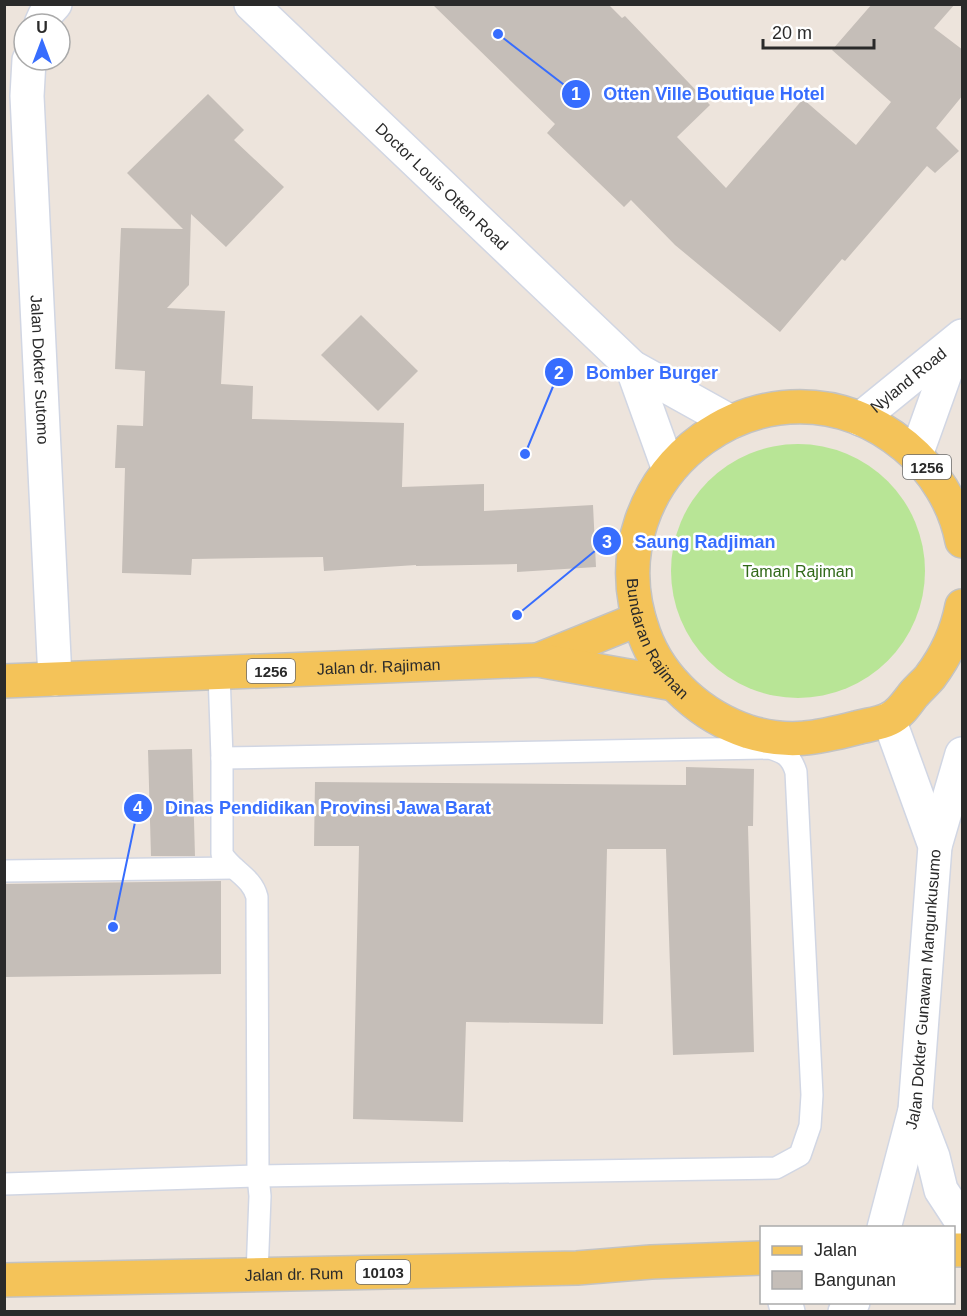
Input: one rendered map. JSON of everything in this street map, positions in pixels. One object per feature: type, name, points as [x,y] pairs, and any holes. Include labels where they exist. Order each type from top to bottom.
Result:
[{"type":"main road","name":"Doctor Louis Otten Road","points":[[251,4],[632,367],[731,422]]},
{"type":"main road","name":"Jalan Dokter Sutomo","points":[[28,72],[27,96],[55,680]]},
{"type":"main road","name":"Nyland Road","points":[[860,419],[959,340]]},
{"type":"main road","name":"Nyland Road","points":[[916,455],[959,340]]},
{"type":"main road","name":"Doctor Louis Otten Road","points":[[632,367],[669,470]]},
{"type":"main road","name":"Bundaran Rajiman","points":[[963,541],[944,490],[916,455],[880,429],[860,419],[839,413],[795,408],[773,410],[731,422],[708,435],[687,451],[669,470],[654,492],[635,541],[632,567],[633,594],[647,643],[674,684],[691,700],[718,718],[770,737],[815,738],[889,719],[902,710],[957,640],[963,606]]},
{"type":"main road","name":"Jalan dr. Rajiman","points":[[538,660],[639,620]]},
{"type":"main road","name":"Jalan dr. Rajiman","points":[[4,681],[538,660],[674,684]]},
{"type":"main road","name":"Jalan Dokter Gunawan Mangunkusumo","points":[[884,1226],[915,1110],[936,846],[889,719]]},
{"type":"main road","points":[[936,846],[963,754]]},
{"type":"main road","points":[[915,1110],[933,1157],[941,1190],[963,1222]]},
{"type":"main road","name":"Jalan dr. Rum","points":[[4,1280],[577,1268],[651,1262],[758,1262]]},
{"type":"lane","points":[[219,673],[222,854],[227,862],[250,881],[257,897],[260,1196],[257,1275]]},
{"type":"lane","points":[[4,1184],[258,1176],[776,1168],[800,1155],[810,1126],[812,1095],[796,772],[793,761],[788,755],[769,748],[222,758]]},
{"type":"lane","points":[[4,871],[234,868]]},
{"type":"green space","name":"Taman Rajiman","points":[[798,444],[835,449],[869,465],[888,481],[904,500],[920,534],[925,571],[920,608],[904,642],[888,661],[869,677],[835,693],[798,698],[761,693],[727,677],[708,661],[692,642],[676,608],[671,571],[676,534],[692,500],[708,481],[727,465],[761,449]]},
{"type":"building","points":[[432,4],[608,4],[622,18],[625,16],[710,105],[677,137],[726,188],[803,99],[856,145],[891,102],[832,50],[872,4],[955,4],[934,28],[963,50],[963,95],[936,128],[959,151],[935,173],[927,166],[845,261],[842,259],[780,332],[675,245],[631,200],[624,207],[547,133],[555,124]]},
{"type":"building","points":[[208,94],[244,130],[234,140],[284,187],[226,247],[191,214],[189,285],[167,308],[225,311],[221,384],[253,386],[252,419],[404,423],[402,487],[484,484],[484,511],[593,505],[596,567],[517,572],[517,564],[416,565],[324,571],[323,557],[192,559],[191,575],[122,573],[125,468],[115,468],[117,425],[143,426],[145,371],[115,369],[121,228],[183,229],[127,173]]},
{"type":"building","points":[[361,315],[418,371],[378,411],[321,355]]},
{"type":"building","points":[[192,749],[195,856],[151,856],[148,750]]},
{"type":"building","points":[[686,767],[754,769],[753,826],[748,826],[754,1052],[673,1055],[666,849],[607,849],[603,1024],[466,1022],[463,1122],[353,1119],[359,846],[314,846],[315,782],[686,785]]},
{"type":"building","points":[[221,881],[221,974],[4,977],[4,884]]},
{"type":"place","name":"Otten Ville Boutique Hotel","points":[[498,34]]},
{"type":"place","name":"Bomber Burger","points":[[525,454]]},
{"type":"place","name":"Saung Radjiman","points":[[517,615]]},
{"type":"place","name":"Dinas Pendidikan Provinsi Jawa Barat","points":[[113,927]]}]
